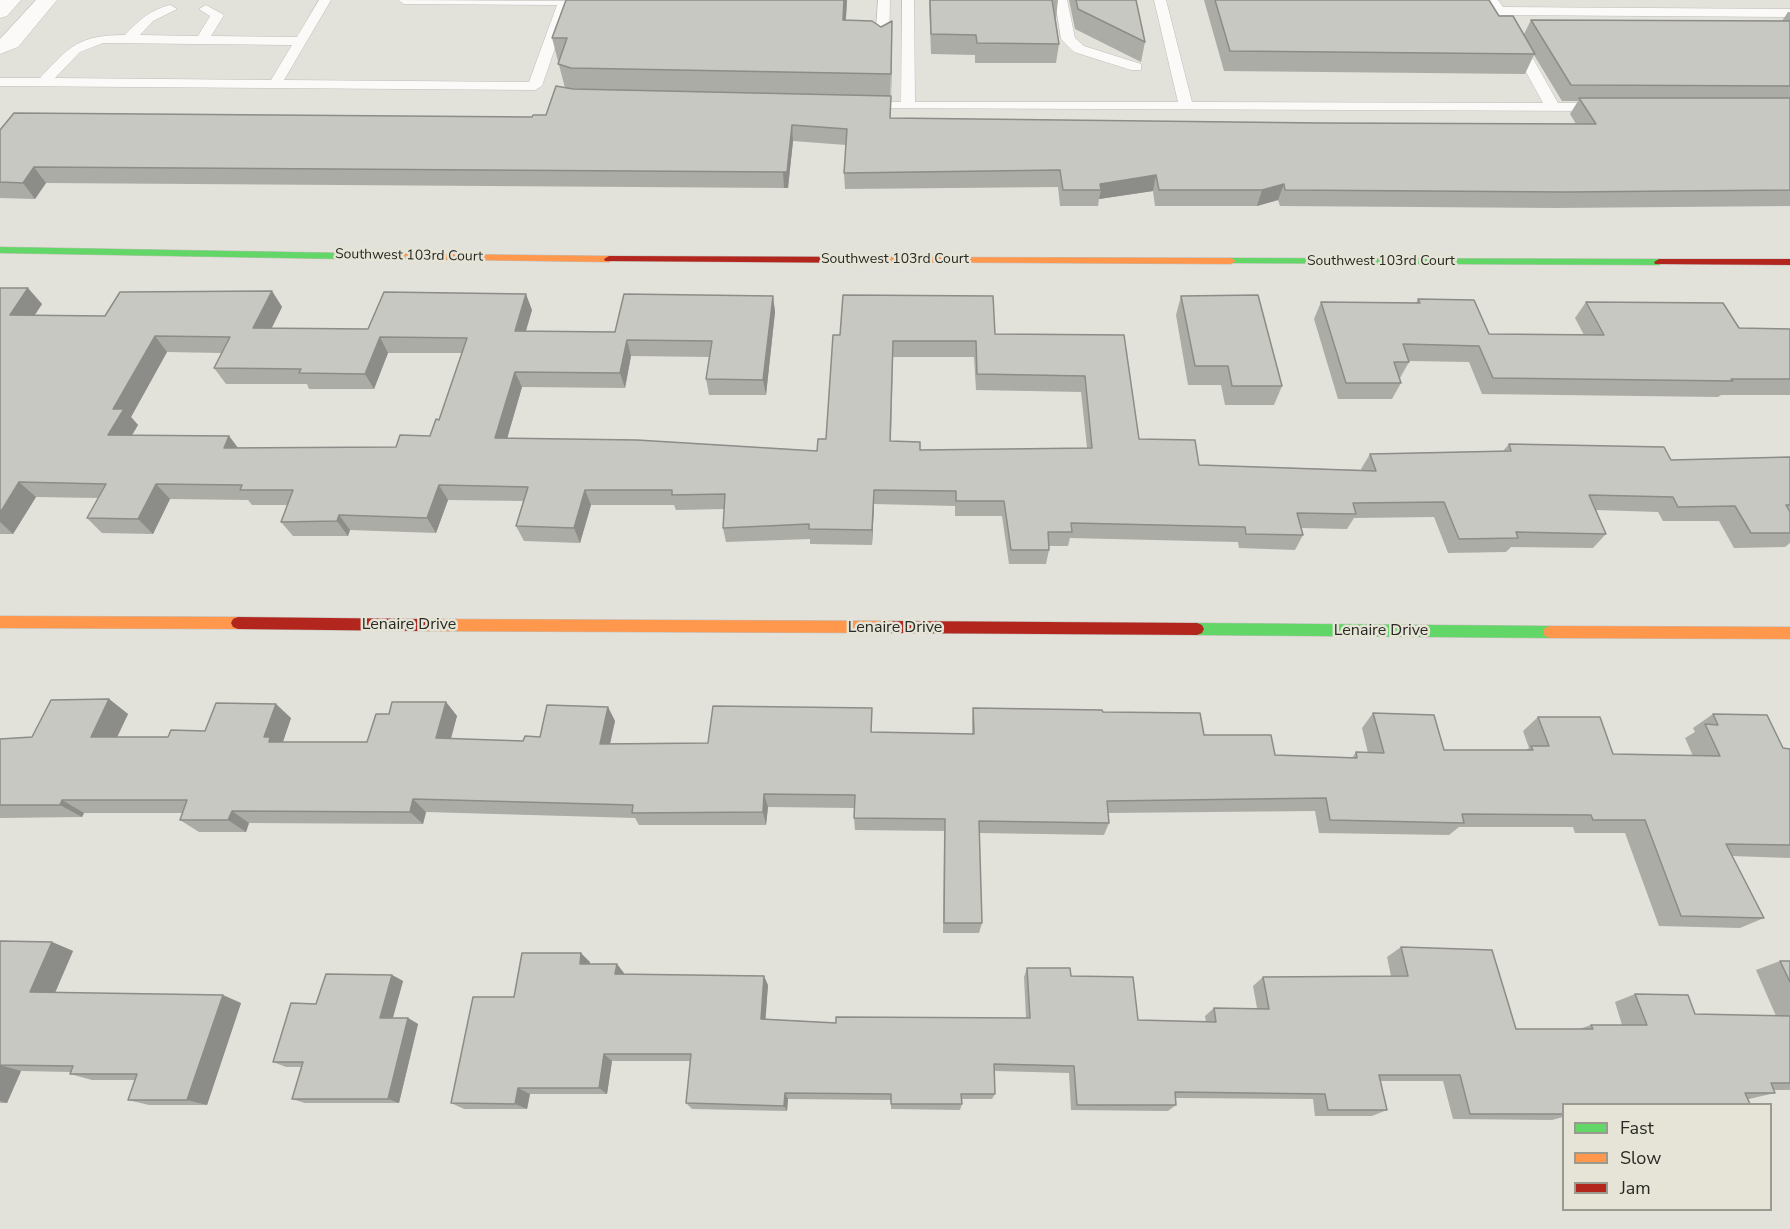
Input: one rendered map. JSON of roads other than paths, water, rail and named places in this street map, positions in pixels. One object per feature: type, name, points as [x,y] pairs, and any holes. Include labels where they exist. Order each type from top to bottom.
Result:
[{"type":"street","points":[[0,12],[11,0]]},
{"type":"street","points":[[0,48],[10,42],[47,0]]},
{"type":"street","name":"Southwest 103rd Court","points":[[0,250],[555,259],[1790,262]]},
{"type":"street","name":"Lenaire Drive","points":[[0,622],[1790,633]]},
{"type":"lane","points":[[275,84],[325,0]]},
{"type":"lane","points":[[0,82],[540,89],[565,0],[404,0]]},
{"type":"lane","points":[[871,0],[876,46],[884,0]]},
{"type":"lane","points":[[908,0],[908,106]]},
{"type":"lane","points":[[1062,0],[1068,39],[1079,49],[1136,67]]},
{"type":"lane","points":[[1160,0],[1186,105]]},
{"type":"lane","points":[[1780,0],[1790,12]]},
{"type":"lane","points":[[130,38],[148,18],[170,9]]},
{"type":"lane","points":[[203,39],[217,15],[206,9]]},
{"type":"lane","points":[[1553,107],[1501,16],[1790,12]]},
{"type":"lane","points":[[44,82],[75,49],[101,39],[301,41]]},
{"type":"lane","points":[[1158,72],[1178,73]]},
{"type":"lane","points":[[850,105],[1612,107]]}]
